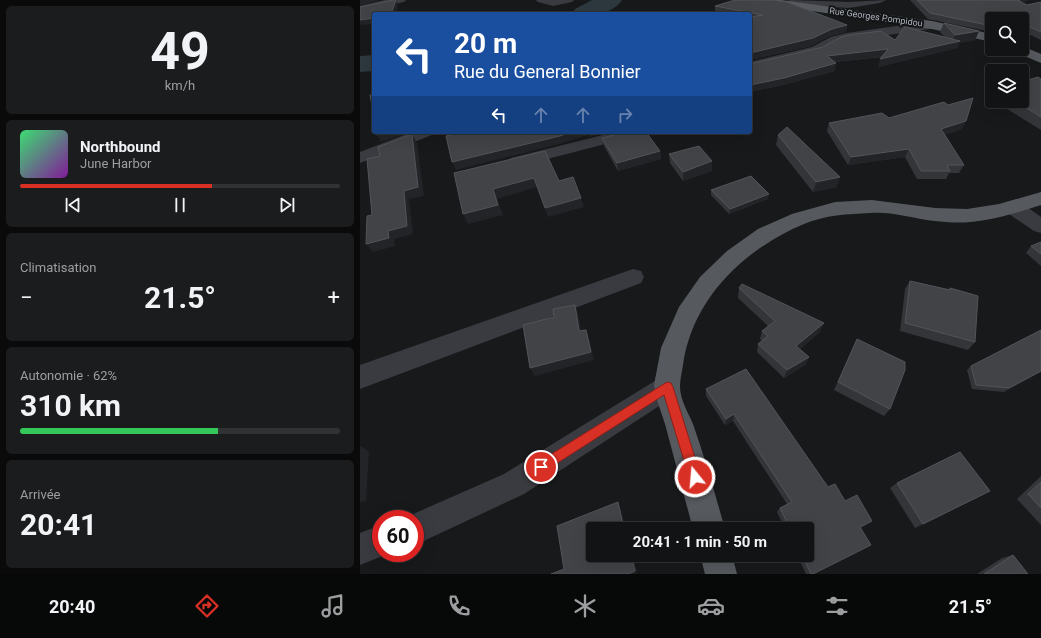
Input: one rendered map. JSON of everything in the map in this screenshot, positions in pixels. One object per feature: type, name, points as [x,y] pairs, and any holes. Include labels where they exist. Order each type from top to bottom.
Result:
[{"type":"main road","name":"Rue Georges Pompidou","points":[[758,0],[932,26],[985,37]]},
{"type":"main road","points":[[1029,53],[1041,59]]},
{"type":"main road","points":[[707,522],[667,387],[673,343],[692,303],[723,265],[755,239],[794,220],[832,210],[872,206],[955,216],[984,214],[1041,198]]},
{"type":"main road","points":[[718,562],[721,574]]},
{"type":"street","points":[[360,9],[400,0]]},
{"type":"street","points":[[542,0],[553,3],[568,0]]},
{"type":"street","points":[[786,4],[802,2],[849,5],[880,0]]},
{"type":"street","points":[[752,66],[816,50],[835,40],[847,37],[932,26]]},
{"type":"street","points":[[360,158],[421,134]]},
{"type":"street","points":[[499,166],[623,134]]},
{"type":"street","points":[[1013,207],[1041,226]]},
{"type":"street","points":[[360,377],[633,277]]},
{"type":"street","points":[[424,524],[514,484],[667,387]]},
{"type":"street","points":[[360,549],[372,544]]},
{"type":"building","points":[[396,0],[392,12],[372,12],[372,18],[360,20],[360,7]]},
{"type":"building","points":[[735,0],[773,0],[787,2],[847,25],[832,29],[813,38],[752,53],[752,17],[763,15],[715,6]]},
{"type":"building","points":[[917,0],[1020,0],[1019,1],[1027,5],[1041,2],[1041,32],[1029,27],[1029,12],[985,12],[985,25],[930,13]]},
{"type":"building","points":[[944,23],[979,31],[955,35]]},
{"type":"building","points":[[905,27],[960,41],[880,59],[888,49],[827,56],[836,63],[784,78],[752,85],[752,64],[823,47],[841,37],[849,35],[881,31],[895,40]]},
{"type":"building","points":[[1038,77],[1041,79],[1041,117],[1026,108],[1029,108],[1029,80]]},
{"type":"building","points":[[372,94],[372,106],[370,95]]},
{"type":"building","points":[[973,98],[966,121],[941,129],[964,165],[947,165],[950,171],[921,171],[909,149],[851,157],[829,123],[882,113],[889,118],[944,102],[948,105]]},
{"type":"building","points":[[787,127],[840,177],[816,182],[778,135]]},
{"type":"building","points":[[412,134],[418,187],[404,191],[407,226],[388,231],[389,238],[366,244],[367,216],[372,215],[367,159],[380,156],[378,147]]},
{"type":"building","points":[[456,134],[566,134],[452,162],[446,136]]},
{"type":"building","points":[[618,134],[647,134],[660,151],[617,163],[602,138]]},
{"type":"building","points":[[699,146],[712,161],[683,172],[669,154]]},
{"type":"building","points":[[545,151],[559,181],[573,177],[581,198],[545,208],[534,178],[493,189],[498,205],[463,214],[454,173]]},
{"type":"building","points":[[751,176],[769,194],[730,209],[711,190]]},
{"type":"building","points":[[1041,242],[1041,254],[1031,246]]},
{"type":"building","points":[[910,281],[950,290],[950,288],[978,296],[975,342],[905,323]]},
{"type":"building","points":[[742,284],[824,323],[796,346],[809,357],[787,370],[758,344],[768,336],[762,331],[775,321],[739,288]]},
{"type":"building","points":[[575,305],[579,331],[586,330],[591,352],[530,368],[523,325],[554,317],[553,309]]},
{"type":"building","points":[[1041,330],[1041,371],[1009,388],[976,385],[971,366]]},
{"type":"building","points":[[857,339],[905,362],[905,370],[890,409],[838,382]]},
{"type":"building","points":[[746,369],[828,487],[835,484],[845,501],[857,495],[872,521],[860,527],[871,545],[811,574],[805,562],[814,562],[814,522],[787,522],[780,508],[792,502],[734,414],[726,419],[706,389]]},
{"type":"building","points":[[960,452],[990,491],[923,524],[897,483]]},
{"type":"building","points":[[1041,482],[1041,508],[1028,494]]},
{"type":"building","points":[[618,502],[622,522],[586,522],[586,562],[633,562],[635,571],[628,574],[551,574],[564,569],[557,526]]},
{"type":"building","points":[[1013,555],[1028,574],[984,574]]},
{"type":"waterway","points":[[588,12],[610,0]]},
{"type":"waterway","points":[[360,64],[372,63]]},
{"type":"route","points":[[541,467],[667,387],[695,477]]}]
